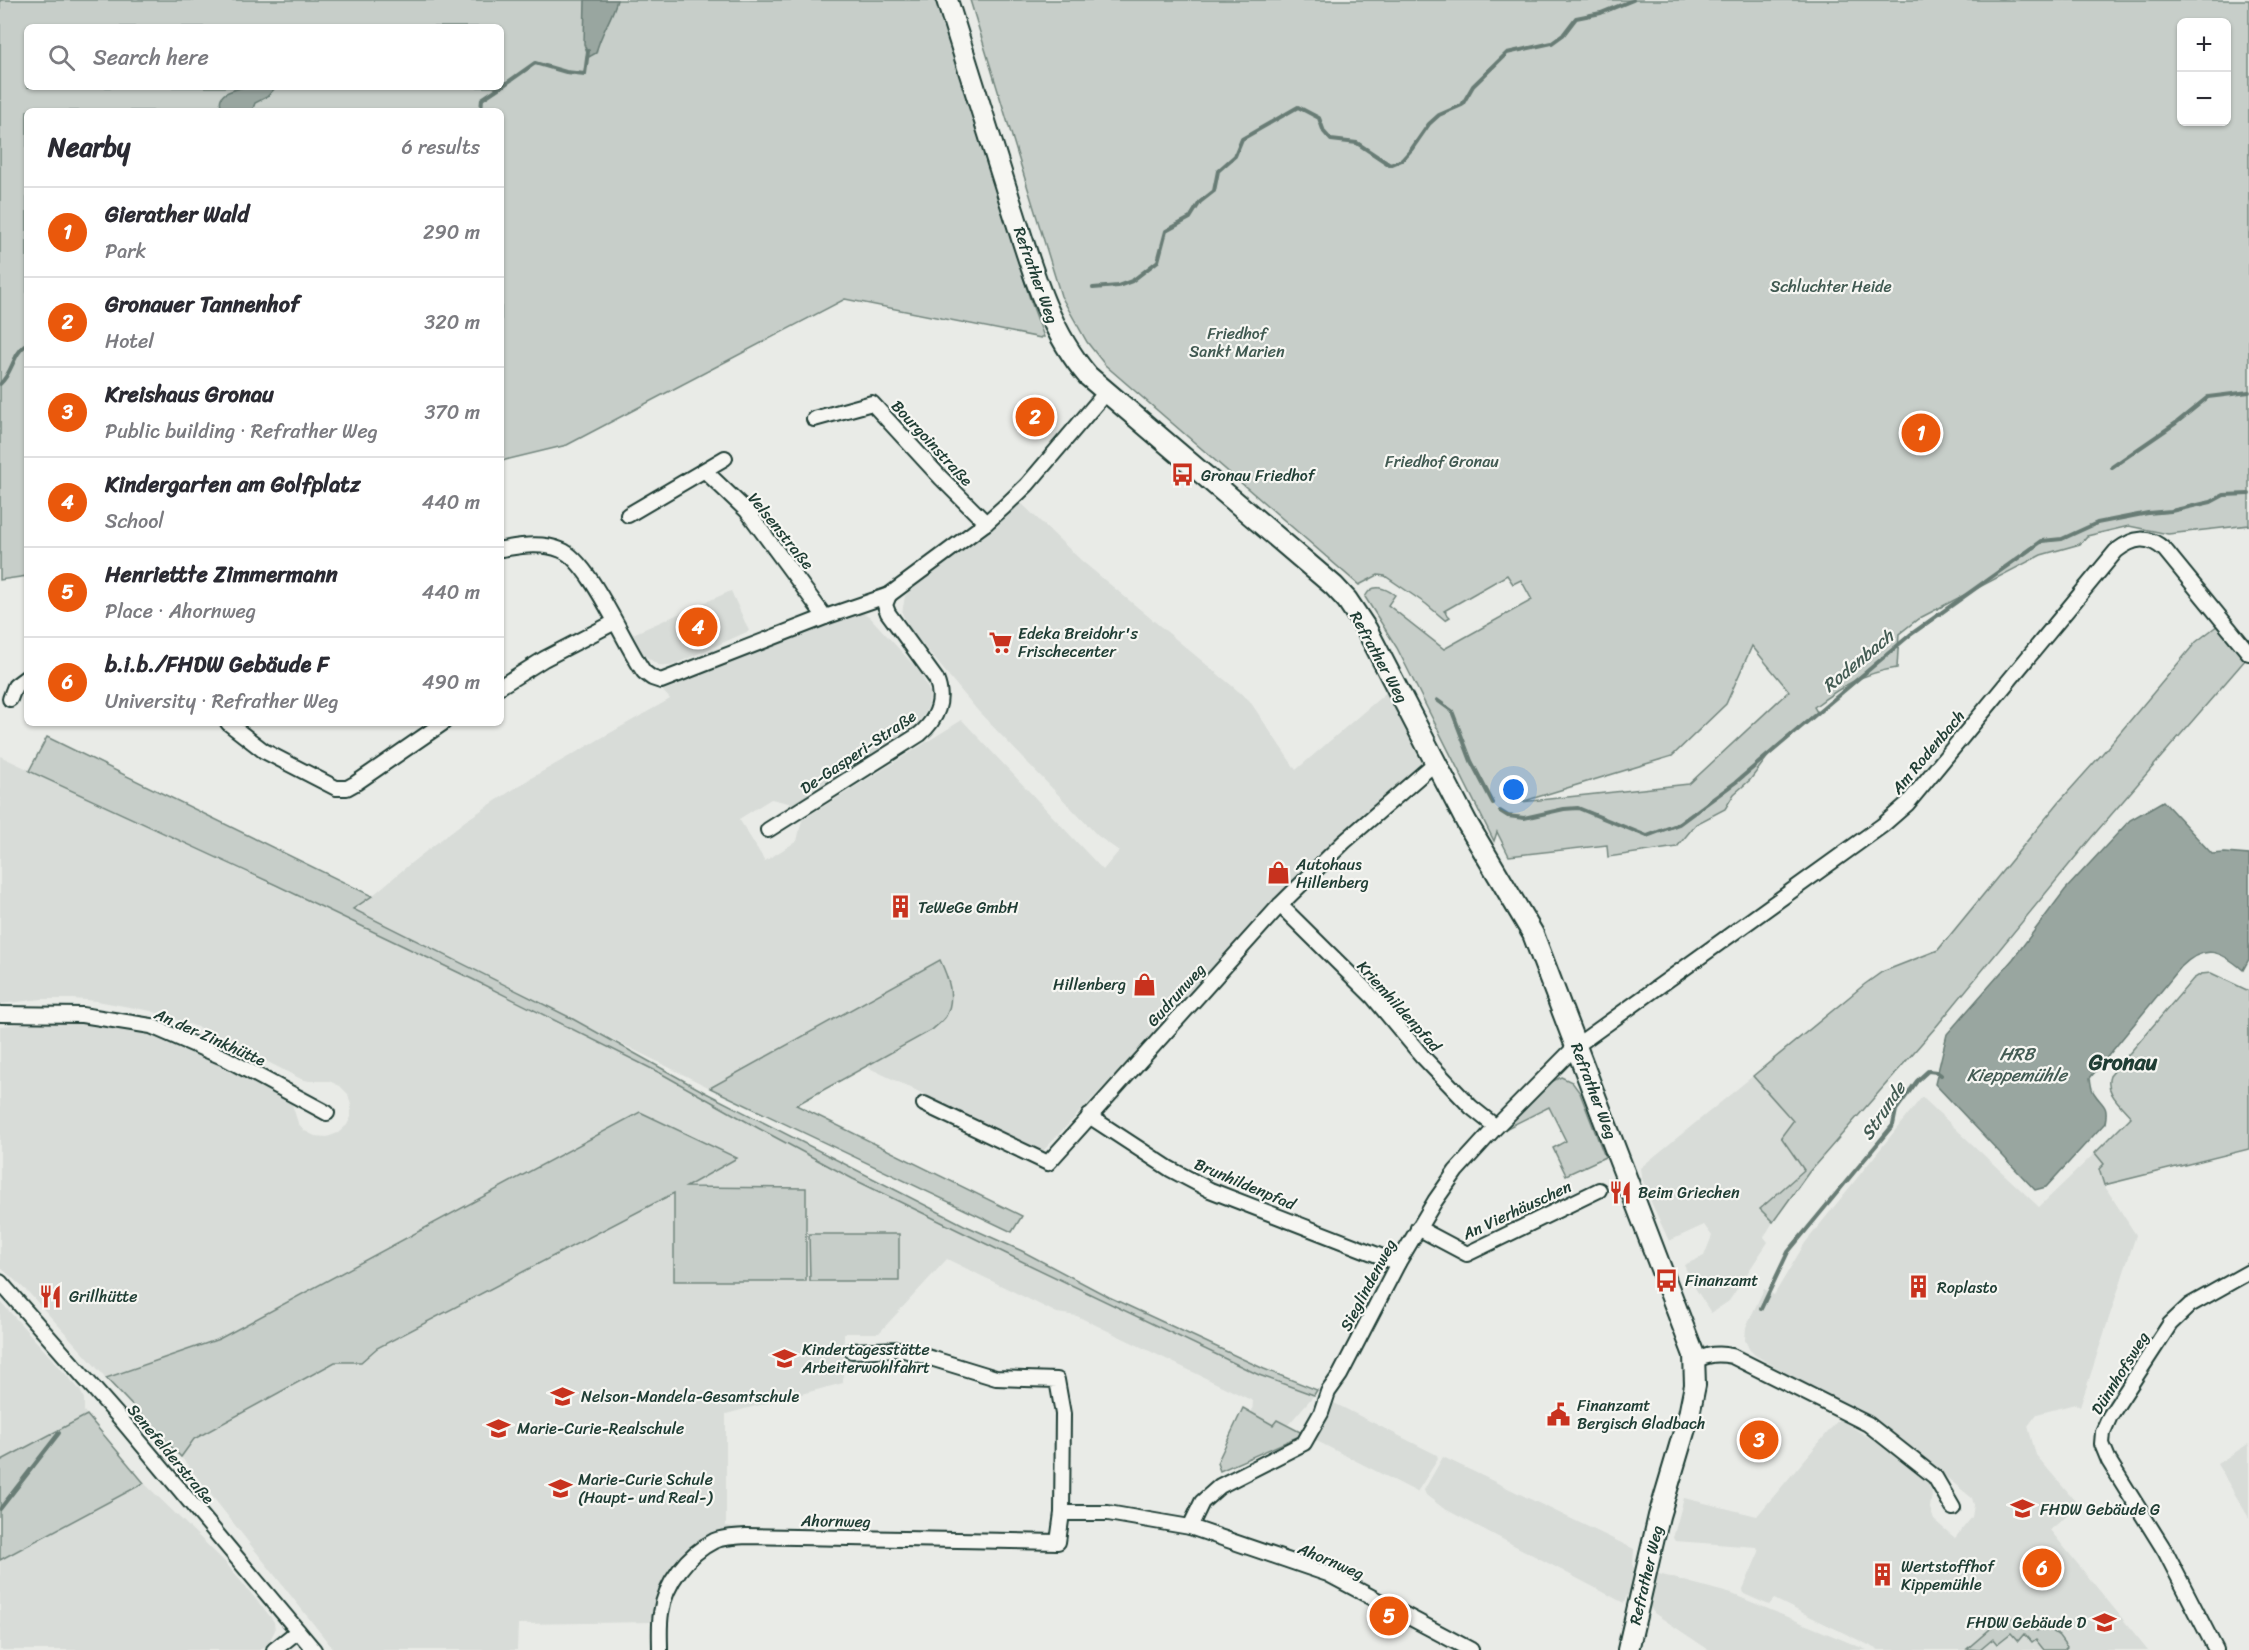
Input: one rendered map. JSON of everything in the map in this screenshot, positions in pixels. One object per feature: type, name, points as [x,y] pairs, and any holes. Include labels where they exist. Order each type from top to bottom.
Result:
[{"type":"main road","name":"Refrather Weg","points":[[947,0],[988,134],[1048,312],[1058,333],[1088,376],[1342,595],[1367,630],[1467,823],[1533,934],[1689,1338],[1695,1361],[1695,1385],[1689,1415],[1659,1516],[1628,1650]]},
{"type":"street","points":[[504,549],[541,545],[564,551],[589,578],[647,675],[656,681],[661,681],[825,617],[889,595],[986,523],[1027,485],[1106,392]]},
{"type":"street","name":"Bourgoinstraße","points":[[814,419],[872,403],[940,478],[986,523]]},
{"type":"street","points":[[628,515],[725,458]]},
{"type":"street","name":"Velsenstraße","points":[[705,471],[747,511],[825,617]]},
{"type":"street","name":"Am Rodenbach","points":[[1576,1046],[1895,816],[1917,794],[2109,558],[2123,545],[2131,541],[2151,540],[2165,550],[2249,653]]},
{"type":"street","name":"De-Gasperi-Straße","points":[[768,830],[920,734],[936,716],[941,698],[936,679],[888,613],[885,605],[889,595]]},
{"type":"street","points":[[504,684],[615,622]]},
{"type":"street","points":[[10,699],[15,686],[24,679]]},
{"type":"street","points":[[232,726],[264,751],[342,788],[356,783],[439,726]]},
{"type":"street","name":"Gudrunweg","points":[[924,1104],[1048,1163],[1280,905],[1344,842],[1435,763]]},
{"type":"street","name":"Kriemhildenpfad","points":[[1280,905],[1373,997],[1422,1056],[1463,1099],[1496,1126]]},
{"type":"street","name":"An der Zinkhütte","points":[[0,1014],[82,1015],[151,1026],[225,1058],[327,1113]]},
{"type":"street","name":"Sieglindenweg","points":[[1190,1527],[1202,1502],[1220,1486],[1304,1443],[1321,1413],[1328,1392],[1340,1375],[1398,1263],[1456,1171],[1496,1126],[1576,1046]]},
{"type":"street","name":"Brunhildenpfad","points":[[1089,1116],[1170,1169],[1210,1190],[1398,1263]]},
{"type":"street","name":"An Vierhäuschen","points":[[1418,1228],[1467,1254],[1599,1190]]},
{"type":"street","name":"Dünnhofsweg","points":[[2216,1650],[2165,1551],[2109,1461],[2102,1444],[2103,1431],[2110,1416],[2170,1324],[2190,1305],[2249,1272]]},
{"type":"street","name":"Senefelderstraße","points":[[0,1282],[119,1417],[314,1650]]},
{"type":"street","name":"Ahornweg","points":[[660,1650],[661,1612],[673,1581],[683,1565],[698,1551],[716,1540],[746,1536],[1058,1542],[1062,1513],[1063,1414],[1057,1380],[996,1378],[901,1349],[852,1352]]},
{"type":"street","points":[[1695,1361],[1708,1354],[1732,1356],[1854,1416],[1880,1433],[1935,1477],[1953,1508]]},
{"type":"street","name":"Ahornweg","points":[[1062,1513],[1108,1514],[1190,1527],[1328,1574],[1471,1650]]},
{"type":"street","points":[[274,1650],[298,1631]]},
{"type":"shaded area","points":[[1021,503],[1083,562],[1249,700],[1296,770],[1388,691],[1422,761],[1420,766],[1311,867],[1043,1151],[865,1066],[932,1030],[733,1074],[710,1088],[352,909],[372,896],[465,821],[531,778],[670,699],[663,691],[845,611],[861,612],[869,616],[920,672],[930,693],[928,708],[916,727],[793,804],[771,799],[739,819],[765,861],[797,841],[802,820],[962,720],[1103,870],[1119,851],[1098,836],[978,711],[909,628],[902,613],[905,596],[917,584],[916,582],[967,548]]},
{"type":"shaded area","points":[[731,591],[749,631],[671,666],[658,665],[644,655],[633,634]]},
{"type":"shaded area","points":[[0,756],[472,979],[662,1074],[853,1179],[1015,1258],[1259,1375],[1314,1395],[1288,1425],[1278,1420],[1274,1425],[1252,1413],[1253,1401],[1077,1316],[1057,1313],[947,1259],[879,1333],[844,1333],[843,1383],[726,1414],[726,1526],[742,1527],[722,1531],[685,1553],[672,1570],[655,1622],[518,1624],[517,1650],[334,1650],[181,1457],[194,1439],[335,1362],[361,1362],[377,1348],[737,1158],[106,1378],[29,1293],[0,1267],[0,1026],[48,1021],[78,1022],[111,1025],[168,1039],[195,1050],[291,1101],[298,1123],[305,1131],[315,1136],[327,1137],[338,1133],[347,1125],[351,1117],[351,1105],[348,1094],[340,1086],[329,1081],[301,1079],[206,1030],[151,1011],[73,999],[42,999],[0,1004]]},
{"type":"shaded area","points":[[1753,1076],[1793,1121],[1781,1137],[1804,1170],[1760,1208],[1773,1222],[1764,1237],[1768,1242],[1729,1301],[1711,1313],[1692,1283],[1684,1265],[1704,1256],[1712,1236],[1704,1225],[1669,1241],[1651,1202],[1640,1168]]},
{"type":"shaded area","points":[[1922,1097],[2039,1207],[2095,1153],[2105,1164],[2099,1170],[2104,1185],[2136,1235],[2080,1407],[2075,1404],[2037,1414],[2028,1426],[2036,1455],[2079,1506],[2050,1530],[2148,1650],[1879,1650],[1774,1599],[1769,1605],[1744,1594],[1743,1589],[1759,1552],[1757,1547],[1675,1541],[1673,1538],[1684,1498],[1757,1516],[1839,1419],[1878,1443],[1928,1483],[1932,1493],[1930,1508],[1934,1520],[1955,1538],[1972,1517],[1974,1505],[1972,1498],[1888,1430],[1866,1415],[1755,1355],[1745,1340],[1746,1327],[1764,1289],[1774,1295],[1805,1243]]},
{"type":"shaded area","points":[[0,1301],[80,1390],[84,1399],[84,1411],[87,1415],[0,1461]]},
{"type":"shaded area","points":[[1334,1403],[1437,1455],[1438,1459],[1417,1492],[1307,1436]]},
{"type":"shaded area","points":[[2248,1444],[2249,1446],[2249,1518],[2217,1464]]},
{"type":"shaded area","points":[[1443,1457],[1634,1549],[1633,1567],[1732,1594],[1867,1650],[1709,1650],[1654,1613],[1649,1606],[1627,1595],[1624,1603],[1443,1508],[1426,1495],[1424,1490]]},
{"type":"shaded area","points":[[144,1483],[224,1561],[269,1615],[274,1622],[275,1630],[268,1644],[260,1650],[0,1650],[0,1560]]},
{"type":"green space","points":[[0,0],[937,0],[1030,299],[1044,337],[845,299],[567,445],[504,460],[504,108],[24,108],[24,576],[0,580]]},
{"type":"green space","name":"Schluchter Heide","points":[[970,0],[2249,0],[2249,525],[2168,534],[2129,526],[2087,536],[2080,544],[2041,555],[1918,619],[1899,634],[1897,668],[1863,677],[1814,707],[1817,712],[1775,747],[1750,780],[1734,794],[1725,809],[1696,824],[1677,847],[1608,857],[1607,845],[1509,856],[1497,832],[1494,841],[1397,648],[1365,597],[1371,589],[1375,588],[1387,590],[1395,595],[1388,605],[1444,649],[1532,600],[1521,580],[1513,584],[1507,575],[1444,611],[1450,617],[1445,620],[1385,576],[1378,575],[1359,585],[1105,365],[1087,342],[1061,296]],"holes":[[[1752,646],[1789,691],[1689,784],[1521,802],[1672,756],[1726,704]]]},
{"type":"green space","points":[[2218,625],[2246,659],[2091,838],[1935,1028],[1809,1172],[1773,1222],[1760,1209],[1804,1170],[1781,1137],[1793,1121],[1753,1076],[1882,972],[1938,950],[2059,802],[2196,642]]},
{"type":"green space","points":[[47,737],[372,896],[353,909],[571,1018],[706,1093],[1109,1297],[1264,1369],[1317,1390],[1314,1395],[1259,1375],[1015,1258],[853,1179],[662,1074],[472,979],[29,771]]},
{"type":"green space","points":[[940,960],[951,994],[949,1009],[941,1022],[932,1030],[796,1105],[1022,1216],[1012,1232],[710,1088]]},
{"type":"green space","points":[[2211,973],[2249,991],[2249,1149],[2104,1185],[2099,1169],[2104,1164],[2095,1153],[2131,1117],[2111,1093],[2110,1076],[2193,979],[2201,974]]},
{"type":"green space","points":[[1561,1077],[1572,1082],[1580,1093],[1605,1157],[1566,1175],[1553,1148],[1566,1141],[1549,1107],[1499,1132],[1551,1082]]},
{"type":"green space","points":[[640,1112],[737,1158],[686,1187],[806,1188],[806,1281],[674,1281],[674,1193],[377,1348],[361,1362],[335,1362],[194,1439],[181,1457],[106,1378],[219,1339]]},
{"type":"green space","points":[[809,1234],[899,1234],[899,1281],[810,1281]]},
{"type":"green space","points":[[1243,1408],[1273,1425],[1277,1420],[1304,1434],[1220,1471],[1217,1463]]},
{"type":"green space","points":[[87,1415],[144,1483],[0,1560],[0,1461]]},
{"type":"green space","points":[[2019,1616],[2027,1621],[2037,1621],[2033,1627],[2037,1631],[2044,1625],[2059,1636],[2067,1647],[2064,1650],[2044,1650],[2036,1640],[2032,1643],[2024,1634],[2018,1641],[2011,1633],[1997,1644],[1993,1639],[1980,1650],[1967,1649],[1996,1624]]},
{"type":"water","points":[[585,0],[617,0],[596,53],[589,57],[584,44]]},
{"type":"water","points":[[273,90],[267,97],[255,103],[253,108],[222,108],[221,99],[230,91]]},
{"type":"water","name":"HRB Kieppemühle","points":[[2163,801],[2212,854],[2249,855],[2249,959],[2243,970],[2227,958],[2212,952],[2197,955],[2181,967],[2090,1078],[2093,1091],[2105,1109],[2105,1123],[2046,1187],[2035,1190],[1935,1084],[1947,1034],[2013,959],[2065,890],[2130,820]]},
{"type":"waterway","points":[[1093,288],[1118,286],[1132,281],[1158,261],[1166,231],[1190,218],[1200,202],[1214,191],[1218,171],[1235,156],[1242,139],[1298,107],[1319,118],[1324,132],[1331,140],[1357,143],[1390,165],[1402,160],[1429,124],[1439,115],[1462,105],[1473,86],[1507,53],[1552,43],[1563,35],[1576,18],[1601,13],[1633,0]]},
{"type":"waterway","points":[[504,85],[535,63],[566,72],[585,74],[588,51]]},
{"type":"waterway","points":[[481,108],[482,99],[496,90]]},
{"type":"waterway","points":[[0,384],[8,375],[18,353],[24,346]]},
{"type":"waterway","points":[[2112,467],[2176,423],[2208,397],[2249,392]]},
{"type":"waterway","name":"Rodenbach","points":[[1500,811],[1508,816],[1524,818],[1578,808],[1647,836],[1679,824],[1736,782],[1910,635],[2042,541],[2062,539],[2097,523],[2171,511],[2211,502],[2224,495],[2249,494]]},
{"type":"waterway","name":"Rodenbach","points":[[1437,700],[1452,711],[1471,761],[1493,803]]},
{"type":"waterway","name":"Strunde","points":[[1761,1309],[1788,1252],[1893,1125],[1896,1110],[1917,1081],[1928,1071],[1941,1075]]},
{"type":"waterway","points":[[0,1509],[59,1433]]},
{"type":"place","name":"Gronauer Tannenhof","points":[[1035,417]]},
{"type":"place","name":"Gierather Wald","points":[[1921,433]]},
{"type":"place","name":"Gronau Friedhof","points":[[1183,475]]},
{"type":"place","name":"Kindergarten am Golfplatz","points":[[698,627]]},
{"type":"place","name":"Edeka Breidohr's Frischecenter","points":[[1000,642]]},
{"type":"place","name":"Autohaus Hillenberg","points":[[1278,873]]},
{"type":"place","name":"TeWeGe GmbH","points":[[900,907]]},
{"type":"place","name":"Hillenberg","points":[[1144,984]]},
{"type":"place","name":"Beim Griechen","points":[[1620,1192]]},
{"type":"place","name":"Finanzamt","points":[[1667,1280]]},
{"type":"place","name":"Roplasto","points":[[1919,1287]]},
{"type":"place","name":"Grillhütte","points":[[51,1296]]},
{"type":"place","name":"Kindertagesstätte Arbeiterwohlfahrt","points":[[784,1358]]},
{"type":"place","name":"Nelson-Mandela-Gesamtschule","points":[[563,1396]]},
{"type":"place","name":"Finanzamt Bergisch Gladbach","points":[[1559,1414]]},
{"type":"place","name":"Marie-Curie-Realschule","points":[[499,1428]]},
{"type":"place","name":"Kreishaus Gronau","points":[[1759,1440]]},
{"type":"place","name":"Marie-Curie Schule (Haupt- und Real-)","points":[[560,1488]]},
{"type":"place","name":"FHDW Gebäude G","points":[[2022,1509]]},
{"type":"place","name":"b.i.b./FHDW Gebäude F","points":[[2042,1568]]},
{"type":"place","name":"Wertstoffhof Kippemühle","points":[[1883,1575]]},
{"type":"place","name":"Henriettte Zimmermann","points":[[1389,1616]]},
{"type":"place","name":"FHDW Gebäude D","points":[[2104,1622]]},
{"type":"district","name":"Gronau","points":[[2123,1062]]},
{"type":"park label","name":"Friedhof Sankt Marien","points":[[1237,342]]},
{"type":"park label","name":"Friedhof Gronau","points":[[1442,461]]}]
